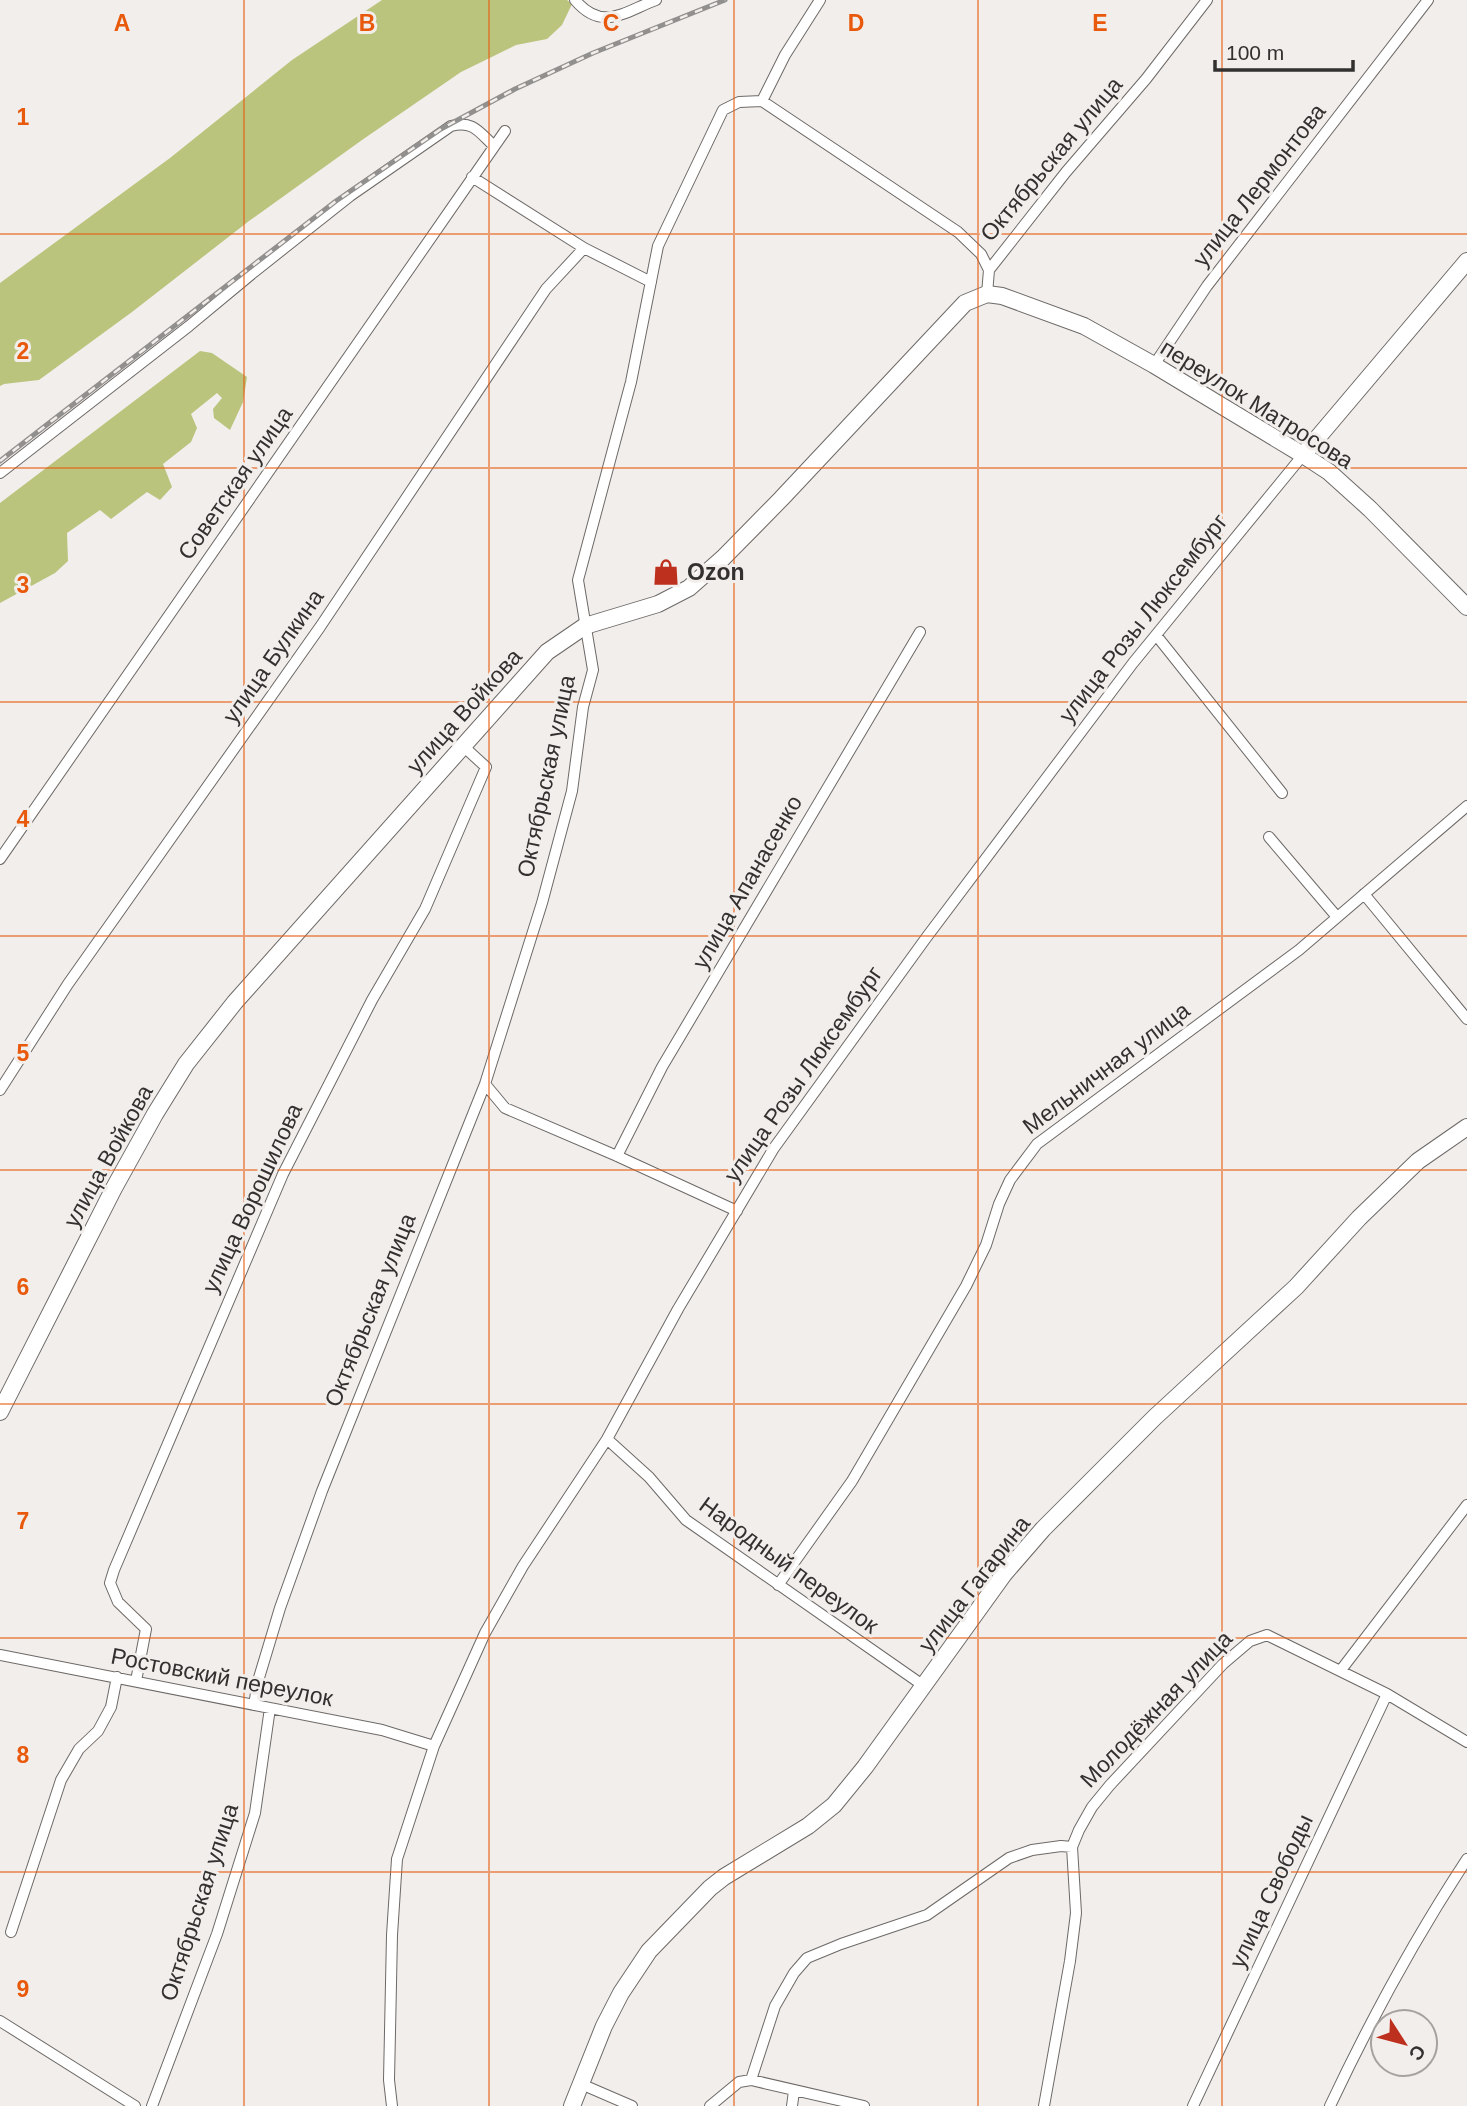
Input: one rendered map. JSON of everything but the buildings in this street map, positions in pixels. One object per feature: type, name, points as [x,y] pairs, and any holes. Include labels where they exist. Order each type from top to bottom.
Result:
[{"type":"main road","name":"улица Розы Люксембург","points":[[1303,455],[1467,261]]},
{"type":"main road","name":"переулок Матросова","points":[[987,294],[1002,296],[1084,326],[1329,471],[1467,607]]},
{"type":"main road","points":[[585,626],[658,604],[689,588],[781,499],[965,303],[987,294]]},
{"type":"main road","name":"улица Войкова","points":[[0,1412],[114,1188],[186,1065],[235,1002],[547,652],[585,626]]},
{"type":"main road","name":"улица Гагарина","points":[[572,2106],[604,2026],[621,1993],[649,1951],[710,1888],[808,1826],[834,1805],[1004,1574],[1043,1529],[1155,1417],[1296,1287],[1359,1218],[1418,1161],[1467,1127]]},
{"type":"street","points":[[575,0],[593,16],[607,19],[656,0]]},
{"type":"street","points":[[762,101],[785,55],[820,0]]},
{"type":"street","name":"Октябрьская улица","points":[[987,294],[989,270],[1066,172],[1146,79],[1207,0]]},
{"type":"street","name":"улица Лермонтова","points":[[1154,365],[1207,286],[1428,0]]},
{"type":"street","points":[[585,626],[578,580],[631,382],[658,246],[723,110],[739,102],[762,101],[958,232],[981,254],[989,270]]},
{"type":"street","points":[[0,472],[178,335],[350,196],[451,127],[463,123],[473,127],[494,146]]},
{"type":"street","name":"Советская улица","points":[[0,859],[505,131]]},
{"type":"street","points":[[472,177],[584,248],[651,282]]},
{"type":"street","name":"улица Булкина","points":[[0,1090],[68,984],[312,638],[546,289],[584,248]]},
{"type":"street","name":"улица Розы Люксембург","points":[[392,2106],[389,2080],[392,1936],[397,1859],[434,1746],[485,1633],[523,1566],[607,1439],[678,1309],[774,1148],[934,928],[1156,635],[1303,455]]},
{"type":"street","name":"Октябрьская улица","points":[[254,1705],[258,1681],[280,1608],[322,1491],[485,1084],[542,903],[572,791],[583,707],[593,670],[585,626]]},
{"type":"street","name":"улица Апанасенко","points":[[617,1157],[662,1067],[920,632]]},
{"type":"street","points":[[1156,635],[1282,793]]},
{"type":"street","name":"улица Ворошилова","points":[[136,1681],[146,1629],[118,1601],[110,1583],[114,1570],[283,1174],[372,1000],[425,909],[486,767],[463,746]]},
{"type":"street","name":"Мельничная улица","points":[[778,1585],[852,1481],[966,1286],[986,1245],[1010,1180],[1037,1144],[1299,950],[1467,806]]},
{"type":"street","points":[[1269,837],[1337,917]]},
{"type":"street","points":[[1364,894],[1467,1019]]},
{"type":"street","points":[[485,1084],[505,1108],[737,1211]]},
{"type":"street","name":"Народный переулок","points":[[607,1439],[649,1477],[686,1520],[924,1686]]},
{"type":"street","points":[[1341,1670],[1467,1505]]},
{"type":"street","name":"Молодёжная улица","points":[[1072,1847],[1092,1807],[1110,1785],[1223,1664],[1250,1641],[1267,1635],[1387,1694],[1467,1742]]},
{"type":"street","name":"Ростовский переулок","points":[[0,1655],[383,1730],[434,1746]]},
{"type":"street","points":[[11,1932],[61,1780],[79,1749],[98,1731],[111,1707],[117,1677]]},
{"type":"street","name":"улица Свободы","points":[[1193,2106],[1387,1694]]},
{"type":"street","name":"Октябрьская улица","points":[[152,2106],[217,1934],[255,1813],[270,1708]]},
{"type":"street","points":[[751,2080],[775,2006],[794,1973],[807,1958],[927,1915],[1009,1858],[1031,1850],[1072,1847],[1076,1913],[1044,2106]]},
{"type":"street","points":[[1330,2106],[1360,2043],[1426,1923],[1467,1859]]},
{"type":"street","points":[[0,2021],[135,2106]]},
{"type":"street","points":[[710,2106],[739,2082],[751,2080],[864,2106]]},
{"type":"street","points":[[581,2084],[632,2106]]},
{"type":"street","points":[[792,2106],[794,2091]]},
{"type":"green space","points":[[382,0],[567,0],[572,4],[562,25],[547,39],[516,45],[461,72],[249,221],[39,380],[0,386],[0,283],[170,158],[292,60]]},
{"type":"green space","points":[[200,351],[212,353],[247,377],[243,402],[230,430],[214,418],[213,409],[222,398],[217,393],[191,414],[197,428],[191,442],[163,464],[172,487],[160,500],[147,492],[111,519],[100,510],[67,533],[68,561],[55,573],[0,603],[0,503]]},
{"type":"railway","points":[[0,461],[336,201],[441,129],[515,89],[593,53],[725,0]]},
{"type":"place","name":"Ozon","points":[[666,572]]}]
